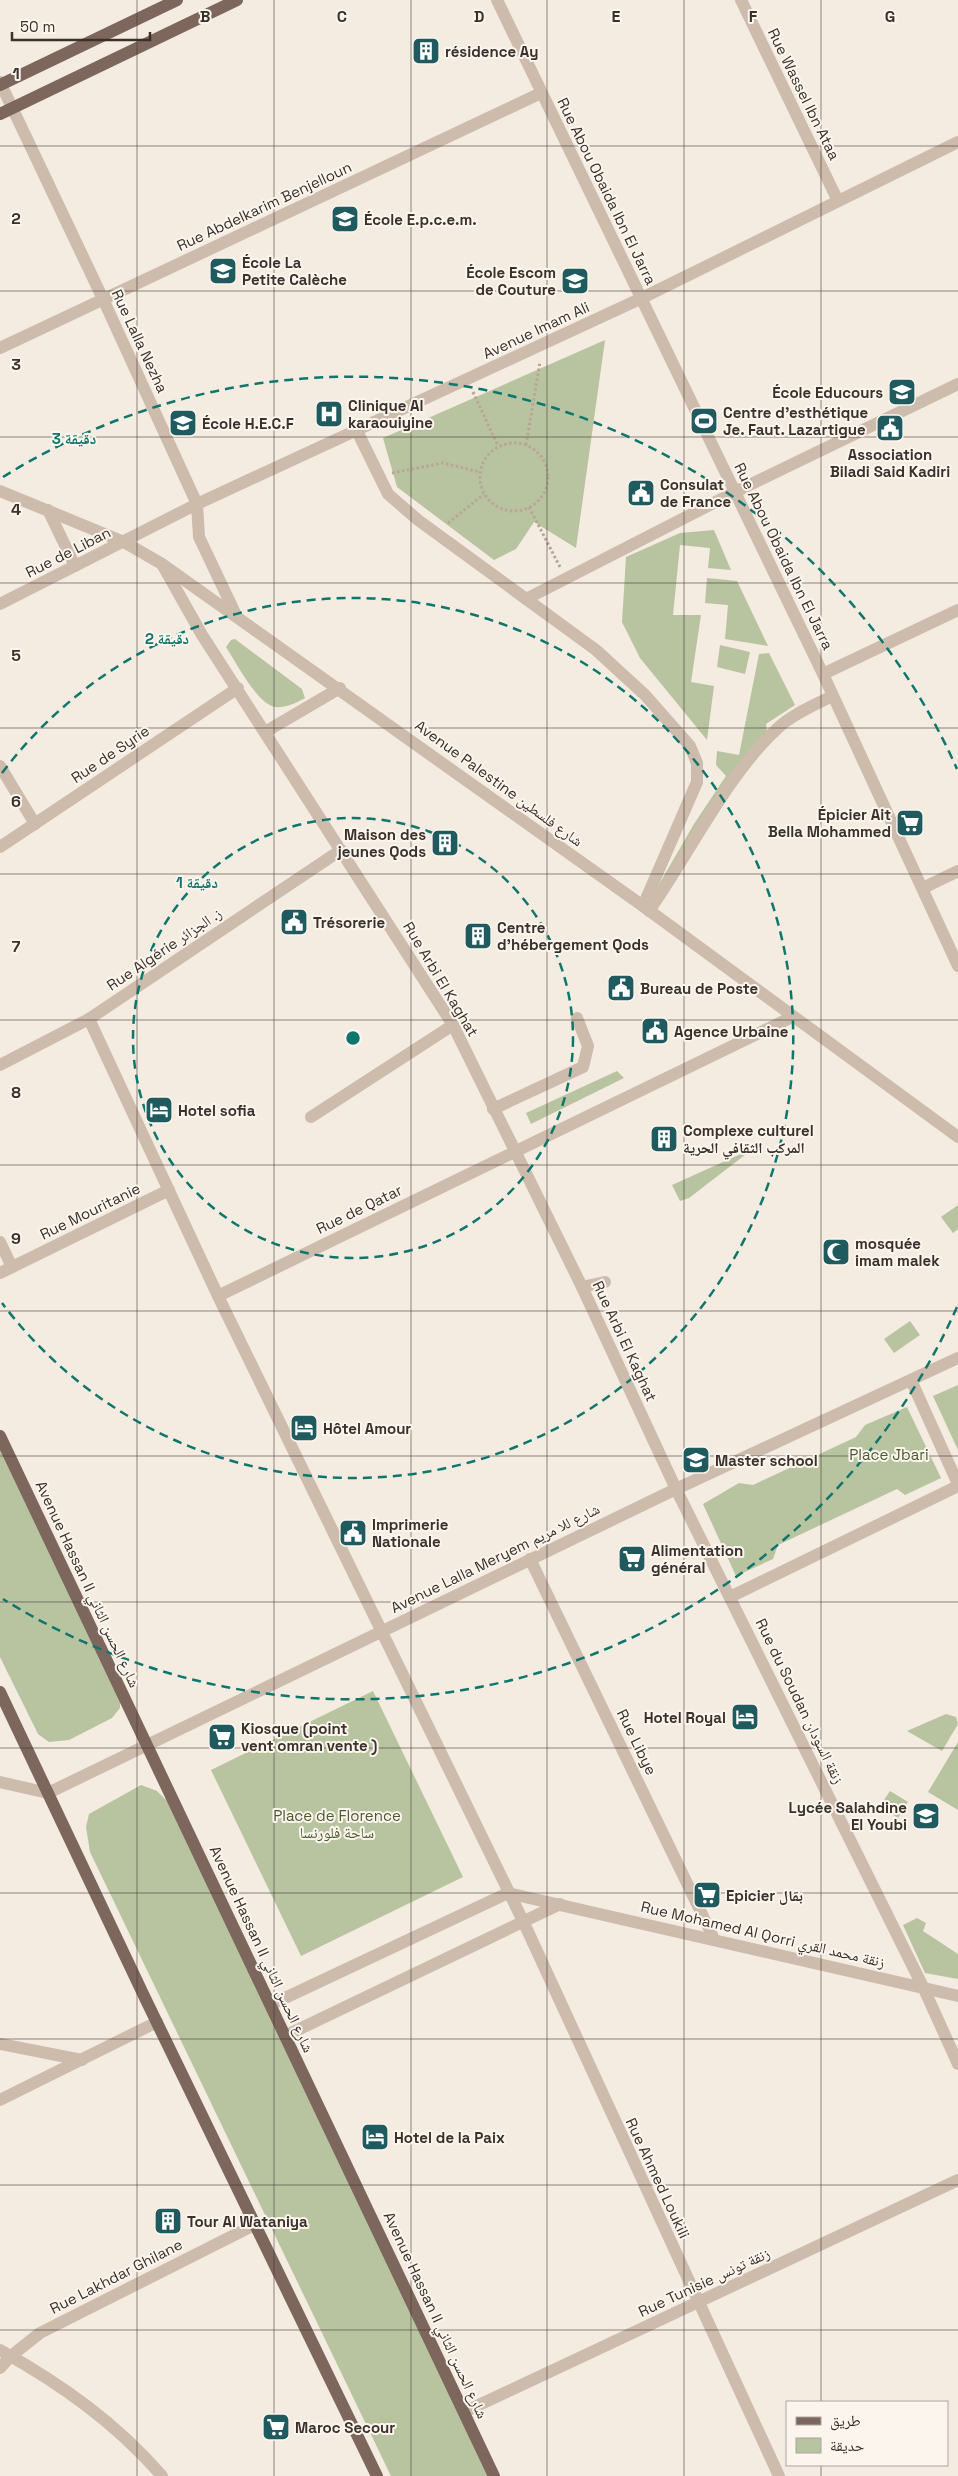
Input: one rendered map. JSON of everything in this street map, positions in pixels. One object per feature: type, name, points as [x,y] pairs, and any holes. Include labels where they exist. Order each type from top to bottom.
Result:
[{"type":"main road","points":[[0,84],[177,0]]},
{"type":"main road","points":[[0,114],[237,0]]},
{"type":"main road","name":"Avenue Hassan II شارع الحسن الثاني","points":[[0,1436],[494,2476]]},
{"type":"main road","points":[[0,1692],[254,2224],[377,2476]]},
{"type":"street","name":"Rue Abou Obaida Ibn El Jarra","points":[[497,0],[822,674],[958,966]]},
{"type":"street","name":"Rue Wassel Ibn Ataa","points":[[741,0],[838,202]]},
{"type":"street","name":"Rue Lalla Nezha","points":[[0,84],[198,504],[199,537],[237,617]]},
{"type":"street","name":"Rue Abdelkarim Benjelloun","points":[[0,348],[541,93]]},
{"type":"street","name":"Avenue Imam Ali","points":[[124,542],[198,504],[642,298],[958,142]]},
{"type":"street","points":[[526,599],[735,492],[958,384]]},
{"type":"street","points":[[357,431],[388,494],[436,533],[596,650],[645,695],[690,746],[697,763],[697,782],[646,908]]},
{"type":"street","name":"Avenue Palestine شارع فلسطين","points":[[0,492],[124,542],[162,564],[340,688],[646,908],[958,1137]]},
{"type":"street","points":[[48,510],[74,566]]},
{"type":"street","name":"Rue de Liban","points":[[0,604],[124,542]]},
{"type":"street","name":"Rue Arbi El Kaghat","points":[[162,564],[202,635],[238,688],[453,1025],[514,1153],[582,1287],[676,1489]]},
{"type":"street","points":[[822,674],[958,610]]},
{"type":"street","name":"Rue de Syrie","points":[[0,847],[238,688]]},
{"type":"street","points":[[265,732],[340,688]]},
{"type":"street","points":[[646,908],[728,788],[753,755],[780,726],[832,696]]},
{"type":"street","points":[[0,766],[35,824]]},
{"type":"street","name":"Rue Algérie ز. الجزائر","points":[[0,1065],[89,1019],[341,850]]},
{"type":"street","points":[[923,888],[958,871]]},
{"type":"street","name":"Rue de Qatar","points":[[218,1296],[792,1017]]},
{"type":"street","points":[[493,1109],[583,1067],[588,1046],[577,1018]]},
{"type":"street","name":"Rue Ahmed Loukili","points":[[89,1019],[218,1296],[524,1923],[779,2476]]},
{"type":"street","points":[[311,1117],[453,1025]]},
{"type":"street","name":"Rue Mouritanie","points":[[0,1274],[168,1190]]},
{"type":"street","points":[[0,1242],[12,1267]]},
{"type":"street","points":[[582,1287],[605,1282]]},
{"type":"street","name":"Avenue Lalla Meryem شارع للا مريم","points":[[48,1793],[676,1489],[958,1358]]},
{"type":"street","points":[[730,1597],[958,1485],[910,1380]]},
{"type":"street","name":"Rue du Soudan زنقة السودان","points":[[676,1489],[924,1988],[958,2064]]},
{"type":"street","name":"Rue Libye","points":[[530,1559],[714,1939]]},
{"type":"street","points":[[0,1782],[48,1793]]},
{"type":"street","points":[[270,2006],[508,1893]]},
{"type":"street","name":"Rue Mohamed Al Qorri زنقة محمد القري","points":[[508,1893],[958,1996]]},
{"type":"street","points":[[285,2036],[524,1923],[560,1904]]},
{"type":"street","points":[[0,2100],[157,2022]]},
{"type":"street","points":[[0,2044],[82,2060]]},
{"type":"street","name":"Rue Tunisie زنقة تونس","points":[[464,2412],[958,2180]]},
{"type":"street","name":"Rue Lakhdar Ghilane","points":[[0,2368],[6,2353],[40,2333],[72,2315],[254,2224]]},
{"type":"street","points":[[6,2353],[106,2419],[137,2448],[162,2476]]},
{"type":"path","points":[[526,445],[543,345]]},
{"type":"path","points":[[467,380],[498,446]]},
{"type":"path","points":[[509,442],[526,445],[540,454],[548,474],[547,486],[542,496],[529,507],[512,511],[501,509],[491,503],[484,494],[480,484],[480,472],[489,452],[498,446],[509,442]]},
{"type":"path","points":[[379,476],[443,463],[480,472]]},
{"type":"path","points":[[436,533],[484,494]]},
{"type":"path","points":[[529,507],[566,578]]},
{"type":"green space","points":[[605,340],[576,548],[534,522],[516,549],[494,560],[397,487],[383,438]]},
{"type":"green space","points":[[714,530],[731,570],[708,568],[710,548],[680,545],[673,615],[701,615],[691,682],[714,686],[707,740],[640,658],[622,622],[626,557],[680,533]]},
{"type":"green space","points":[[707,578],[737,581],[768,646],[725,639],[728,605],[705,603]]},
{"type":"green space","points":[[235,639],[302,689],[305,698],[283,707],[275,707],[268,704],[254,691],[226,647],[231,640]]},
{"type":"green space","points":[[720,645],[750,652],[745,674],[717,667]]},
{"type":"green space","points":[[769,653],[795,705],[766,724],[768,738],[654,893],[694,824],[726,776],[716,765],[717,751],[739,755],[759,654]]},
{"type":"green space","points":[[617,1071],[624,1078],[531,1124],[526,1113]]},
{"type":"green space","points":[[754,1148],[689,1198],[680,1201],[672,1185]]},
{"type":"green space","points":[[958,1205],[958,1229],[953,1233],[941,1217]]},
{"type":"green space","points":[[910,1321],[920,1335],[894,1353],[884,1339]]},
{"type":"green space","points":[[958,1385],[958,1450],[933,1396]]},
{"type":"green space","name":"Place Jbari","points":[[907,1407],[941,1478],[905,1495],[897,1489],[778,1545],[773,1559],[736,1576],[703,1504],[739,1483],[753,1485],[856,1437],[865,1425]]},
{"type":"green space","points":[[0,1438],[120,1695],[120,1708],[112,1718],[69,1740],[49,1742],[38,1734],[0,1657]]},
{"type":"green space","name":"Place de Florence ساحة فلورنسا","points":[[373,1691],[463,1877],[301,1956],[211,1770]]},
{"type":"green space","points":[[946,1714],[956,1717],[958,1724],[942,1751],[907,1731]]},
{"type":"green space","points":[[958,1742],[958,1810],[928,1792]]},
{"type":"green space","points":[[141,1785],[157,1791],[169,1803],[493,2476],[391,2476],[90,1852],[86,1827],[89,1814]]},
{"type":"green space","points":[[890,1791],[908,1802],[898,1818],[880,1806]]},
{"type":"green space","points":[[917,1918],[926,1923],[923,1931],[958,1954],[958,1979],[925,1973],[903,1925]]},
{"type":"place","name":"résidence Ay","points":[[426,51]]},
{"type":"place","name":"École E.p.c.e.m.","points":[[345,219]]},
{"type":"place","name":"École La Petite Calèche","points":[[223,271]]},
{"type":"place","name":"École Escom de Couture","points":[[575,281]]},
{"type":"place","name":"École Educours","points":[[902,392]]},
{"type":"place","name":"Clinique Al karaouiyine","points":[[329,414]]},
{"type":"place","name":"Centre d'esthétique Je. Faut. Lazartigue","points":[[704,421]]},
{"type":"place","name":"École H.E.C.F","points":[[183,423]]},
{"type":"place","name":"Association Biladi Said Kadiri","points":[[890,428]]},
{"type":"place","name":"Consulat de France","points":[[641,493]]},
{"type":"place","name":"Épicier Ait Bella Mohammed","points":[[910,823]]},
{"type":"place","name":"Maison des jeunes Qods","points":[[445,843]]},
{"type":"place","name":"Trésorerie","points":[[294,922]]},
{"type":"place","name":"Centre d'hébergement Qods","points":[[478,936]]},
{"type":"place","name":"Bureau de Poste","points":[[621,988]]},
{"type":"place","name":"Agence Urbaine","points":[[655,1031]]},
{"type":"place","name":"Hotel sofia","points":[[159,1110]]},
{"type":"place","name":"Complexe culturel المركب الثقافي الحرية","points":[[664,1139]]},
{"type":"place","name":"mosquée imam malek","points":[[836,1252]]},
{"type":"place","name":"Hôtel Amour","points":[[304,1428]]},
{"type":"place","name":"Master school","points":[[696,1460]]},
{"type":"place","name":"Imprimerie Nationale","points":[[353,1533]]},
{"type":"place","name":"Alimentation général","points":[[632,1559]]},
{"type":"place","name":"Hotel Royal","points":[[745,1717]]},
{"type":"place","name":"Kiosque (point vent omran vente )","points":[[222,1737]]},
{"type":"place","name":"Lycée Salahdine El Youbi","points":[[926,1816]]},
{"type":"place","name":"Epicier بقال","points":[[707,1895]]},
{"type":"place","name":"Hotel de la Paix","points":[[375,2137]]},
{"type":"place","name":"Tour Al Wataniya","points":[[168,2221]]},
{"type":"place","name":"Maroc Secour","points":[[276,2427]]}]
